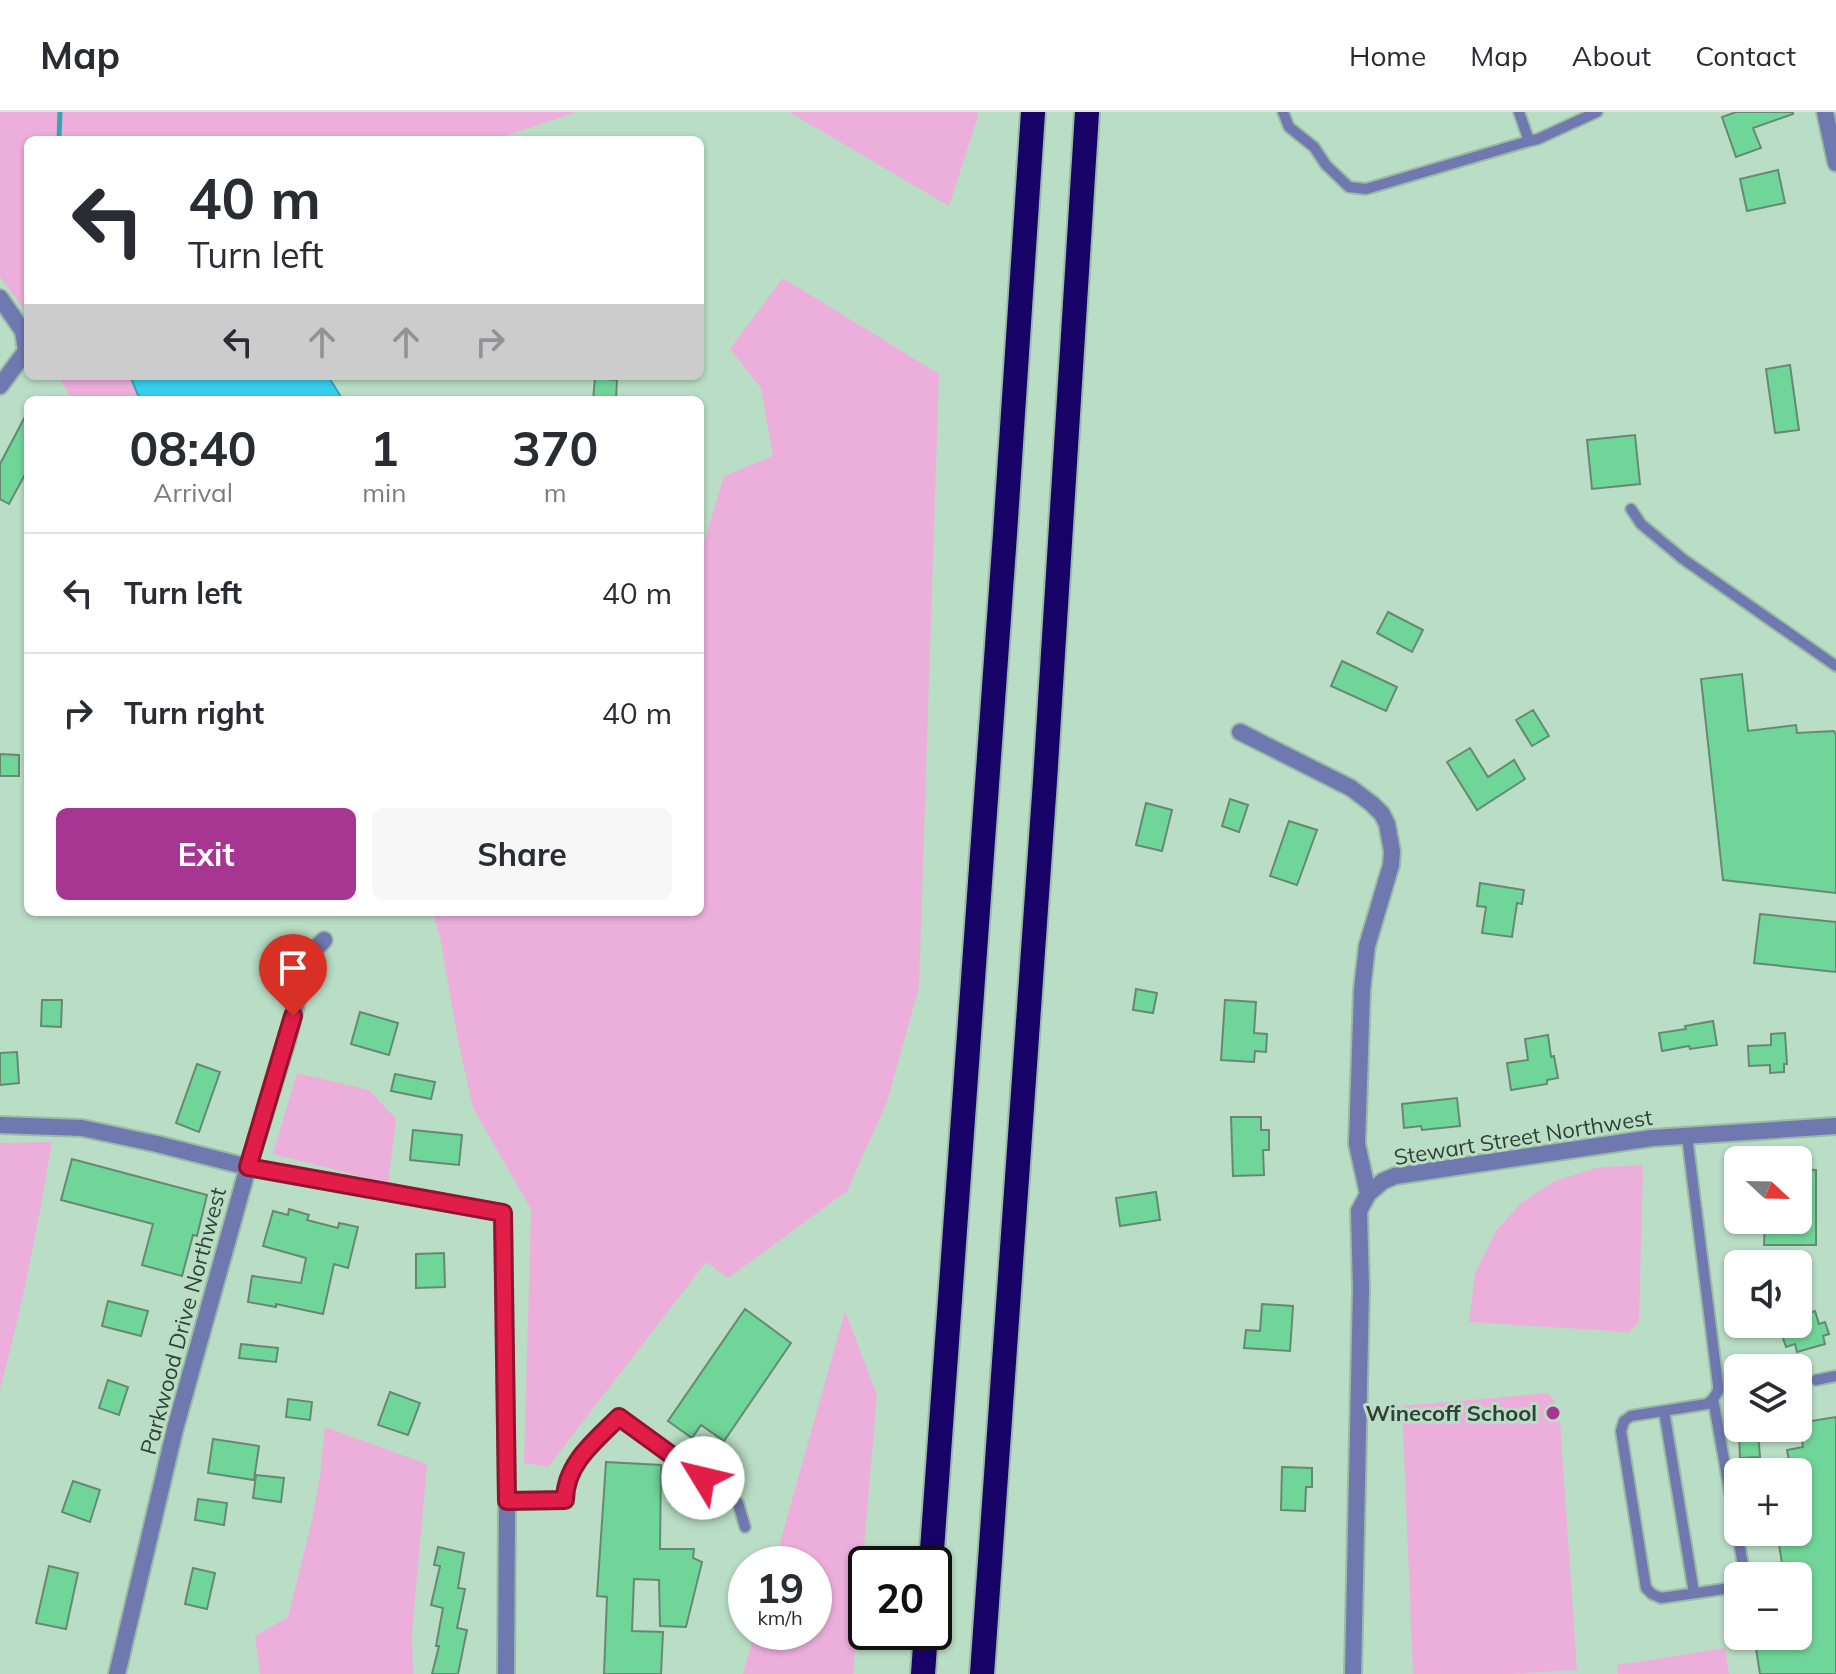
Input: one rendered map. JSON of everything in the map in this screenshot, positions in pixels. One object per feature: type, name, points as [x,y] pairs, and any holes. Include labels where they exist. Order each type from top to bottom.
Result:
[{"type":"highway","points":[[932,1546],[1033,112]]},
{"type":"highway","points":[[982,1674],[1045,781],[1087,112]]},
{"type":"highway","points":[[923,1674],[925,1650]]},
{"type":"street","points":[[1825,112],[1836,163]]},
{"type":"street","points":[[0,298],[23,331],[24,338]]},
{"type":"street","points":[[0,386],[24,354]]},
{"type":"street","points":[[1240,732],[1351,788],[1372,804],[1387,824],[1392,851],[1391,865],[1367,946],[1362,990],[1357,1144],[1368,1194],[1359,1211],[1361,1288],[1353,1674]]},
{"type":"street","name":"Parkwood Drive Northwest","points":[[117,1674],[175,1429],[248,1167],[288,1038],[304,971],[313,951],[324,940]]},
{"type":"street","points":[[0,1125],[82,1128],[248,1167],[503,1213],[506,1674]]},
{"type":"street","name":"Stewart Street Northwest","points":[[1368,1194],[1383,1181],[1395,1176],[1539,1154],[1652,1138],[1836,1126]]},
{"type":"lane","points":[[1283,112],[1289,127],[1314,147],[1326,165],[1349,187],[1366,189],[1538,139],[1597,112]]},
{"type":"lane","points":[[1519,112],[1529,141]]},
{"type":"lane","points":[[1631,509],[1641,524],[1683,559],[1836,666]]},
{"type":"lane","points":[[1687,1136],[1718,1391],[1707,1404],[1631,1416],[1624,1421],[1621,1431],[1646,1588],[1661,1598],[1724,1589]]},
{"type":"lane","points":[[1816,1380],[1836,1376]]},
{"type":"lane","points":[[1713,1399],[1742,1562]]},
{"type":"lane","points":[[1664,1411],[1694,1593]]},
{"type":"lane","points":[[507,1501],[565,1500],[565,1486],[578,1459],[619,1417],[738,1503],[745,1527]]},
{"type":"shaded area","points":[[0,112],[577,112],[505,136],[24,136],[24,310],[0,277]]},
{"type":"shaded area","points":[[789,112],[977,112],[978,116],[949,206]]},
{"type":"shaded area","points":[[783,278],[939,374],[919,987],[887,1102],[847,1191],[728,1278],[706,1262],[548,1467],[524,1463],[531,1209],[473,1108],[433,916],[704,916],[704,542],[724,476],[773,456],[761,388],[730,349]]},
{"type":"shaded area","points":[[60,380],[132,380],[138,396],[70,396]]},
{"type":"shaded area","points":[[297,1073],[369,1090],[396,1119],[388,1183],[273,1154]]},
{"type":"shaded area","points":[[52,1142],[29,1267],[0,1389],[0,1143]]},
{"type":"shaded area","points":[[1643,1165],[1639,1322],[1629,1332],[1469,1322],[1475,1273],[1496,1231],[1521,1203],[1555,1181],[1599,1167]]},
{"type":"shaded area","points":[[845,1311],[877,1395],[864,1546],[848,1546],[848,1650],[855,1650],[853,1674],[743,1674],[750,1650],[832,1650],[832,1546],[779,1546]]},
{"type":"shaded area","points":[[1548,1393],[1559,1407],[1577,1670],[1413,1674],[1402,1406]]},
{"type":"shaded area","points":[[325,1427],[427,1464],[412,1632],[413,1674],[260,1674],[255,1636],[288,1617],[312,1520]]},
{"type":"shaded area","points":[[1724,1648],[1729,1674],[1618,1674],[1617,1665]]},
{"type":"water","points":[[132,380],[330,380],[340,396],[138,396]]},
{"type":"building","points":[[1736,112],[1793,114],[1753,128],[1761,148],[1736,157],[1722,117]]},
{"type":"building","points":[[1778,170],[1785,203],[1747,211],[1740,179]]},
{"type":"building","points":[[1790,365],[1799,430],[1775,433],[1766,369]]},
{"type":"building","points":[[595,380],[617,380],[616,396],[593,396]]},
{"type":"building","points":[[24,419],[24,476],[9,504],[0,499],[0,464]]},
{"type":"building","points":[[1635,435],[1640,484],[1592,489],[1587,440]]},
{"type":"building","points":[[1388,612],[1423,630],[1412,652],[1377,633]]},
{"type":"building","points":[[1342,661],[1397,687],[1386,711],[1331,686]]},
{"type":"building","points":[[1742,674],[1748,731],[1796,725],[1797,733],[1834,731],[1836,735],[1836,893],[1723,880],[1701,679]]},
{"type":"building","points":[[1533,710],[1549,736],[1532,746],[1516,720]]},
{"type":"building","points":[[1470,748],[1488,777],[1514,760],[1525,779],[1477,810],[1447,762]]},
{"type":"building","points":[[0,754],[19,755],[19,776],[0,776]]},
{"type":"building","points":[[1230,799],[1248,805],[1239,832],[1222,826]]},
{"type":"building","points":[[1146,803],[1172,810],[1162,851],[1136,845]]},
{"type":"building","points":[[1289,821],[1317,830],[1297,885],[1270,876]]},
{"type":"building","points":[[1480,883],[1524,890],[1522,904],[1517,903],[1512,937],[1482,933],[1486,907],[1477,906]]},
{"type":"building","points":[[1760,914],[1836,922],[1836,972],[1754,963]]},
{"type":"building","points":[[1136,989],[1157,993],[1153,1013],[1133,1010]]},
{"type":"building","points":[[42,1000],[62,1000],[61,1027],[41,1026]]},
{"type":"building","points":[[1225,1000],[1256,1002],[1254,1033],[1267,1034],[1266,1052],[1255,1051],[1254,1062],[1221,1060]]},
{"type":"building","points":[[360,1012],[398,1023],[389,1055],[351,1044]]},
{"type":"building","points":[[1713,1021],[1717,1045],[1662,1051],[1659,1033]]},
{"type":"building","points":[[1785,1033],[1787,1064],[1784,1064],[1784,1072],[1770,1073],[1770,1065],[1749,1066],[1748,1046],[1771,1045],[1771,1034]]},
{"type":"building","points":[[1548,1035],[1558,1078],[1547,1080],[1547,1084],[1511,1090],[1507,1063],[1528,1060],[1525,1039]]},
{"type":"building","points":[[17,1052],[19,1083],[0,1085],[0,1053]]},
{"type":"building","points":[[197,1064],[220,1072],[199,1132],[176,1123]]},
{"type":"building","points":[[395,1074],[435,1082],[431,1099],[391,1091]]},
{"type":"building","points":[[1457,1098],[1460,1126],[1422,1130],[1421,1126],[1404,1128],[1402,1104]]},
{"type":"building","points":[[1231,1117],[1261,1117],[1261,1130],[1269,1130],[1269,1150],[1263,1150],[1264,1175],[1233,1176]]},
{"type":"building","points":[[413,1130],[462,1135],[459,1165],[410,1160]]},
{"type":"building","points":[[72,1159],[207,1195],[197,1236],[193,1235],[182,1276],[142,1265],[153,1224],[61,1200]]},
{"type":"building","points":[[1812,1170],[1816,1170],[1816,1245],[1764,1245],[1764,1234],[1812,1234]]},
{"type":"building","points":[[1156,1192],[1160,1220],[1120,1226],[1116,1198]]},
{"type":"building","points":[[289,1209],[309,1215],[307,1220],[338,1228],[339,1223],[358,1227],[348,1268],[334,1264],[323,1314],[276,1304],[276,1307],[248,1302],[252,1276],[301,1283],[306,1258],[263,1246],[273,1211],[288,1215]]},
{"type":"building","points":[[444,1253],[445,1287],[416,1288],[416,1254]]},
{"type":"building","points":[[108,1301],[148,1311],[141,1336],[102,1326]]},
{"type":"building","points":[[1262,1304],[1293,1306],[1290,1351],[1244,1348],[1246,1330],[1260,1331]]},
{"type":"building","points":[[745,1309],[791,1343],[724,1441],[701,1425],[692,1438],[668,1421]]},
{"type":"building","points":[[1815,1311],[1819,1324],[1825,1322],[1829,1334],[1823,1336],[1825,1344],[1797,1352],[1795,1344],[1786,1347],[1783,1338],[1812,1338],[1812,1312]]},
{"type":"building","points":[[241,1344],[278,1348],[276,1362],[239,1358]]},
{"type":"building","points":[[108,1380],[128,1387],[119,1415],[99,1408]]},
{"type":"building","points":[[390,1392],[420,1403],[408,1435],[378,1425]]},
{"type":"building","points":[[288,1399],[312,1402],[310,1420],[286,1417]]},
{"type":"building","points":[[1836,1417],[1836,1674],[1760,1674],[1756,1650],[1812,1650],[1812,1562],[1782,1562],[1779,1546],[1812,1546],[1812,1458],[1788,1458],[1787,1450],[1803,1447],[1802,1442],[1812,1442],[1812,1421]]},
{"type":"building","points":[[213,1439],[259,1446],[254,1480],[208,1473]]},
{"type":"building","points":[[1739,1442],[1759,1442],[1760,1457],[1740,1458]]},
{"type":"building","points":[[606,1462],[661,1465],[660,1549],[694,1549],[693,1558],[702,1562],[686,1627],[660,1626],[659,1580],[634,1579],[632,1631],[663,1632],[661,1674],[604,1674],[607,1597],[597,1596]]},
{"type":"building","points":[[1282,1467],[1312,1468],[1312,1487],[1306,1487],[1305,1511],[1281,1510]]},
{"type":"building","points":[[256,1475],[284,1478],[281,1502],[253,1498]]},
{"type":"building","points":[[73,1481],[100,1490],[90,1522],[62,1512]]},
{"type":"building","points":[[198,1499],[227,1503],[224,1525],[195,1520]]},
{"type":"building","points":[[438,1547],[464,1553],[458,1588],[465,1589],[457,1628],[467,1630],[458,1674],[432,1674],[443,1608],[431,1605],[440,1566],[434,1565]]},
{"type":"building","points":[[49,1566],[78,1573],[66,1629],[36,1623]]},
{"type":"building","points":[[193,1568],[215,1573],[207,1609],[185,1604]]},
{"type":"waterway","points":[[59,136],[60,112]]},
{"type":"place","name":"Winecoff School","points":[[1553,1413]]},
{"type":"route","points":[[293,1016],[248,1167],[503,1213],[507,1501],[565,1500],[565,1486],[578,1459],[619,1417],[703,1478]]}]
